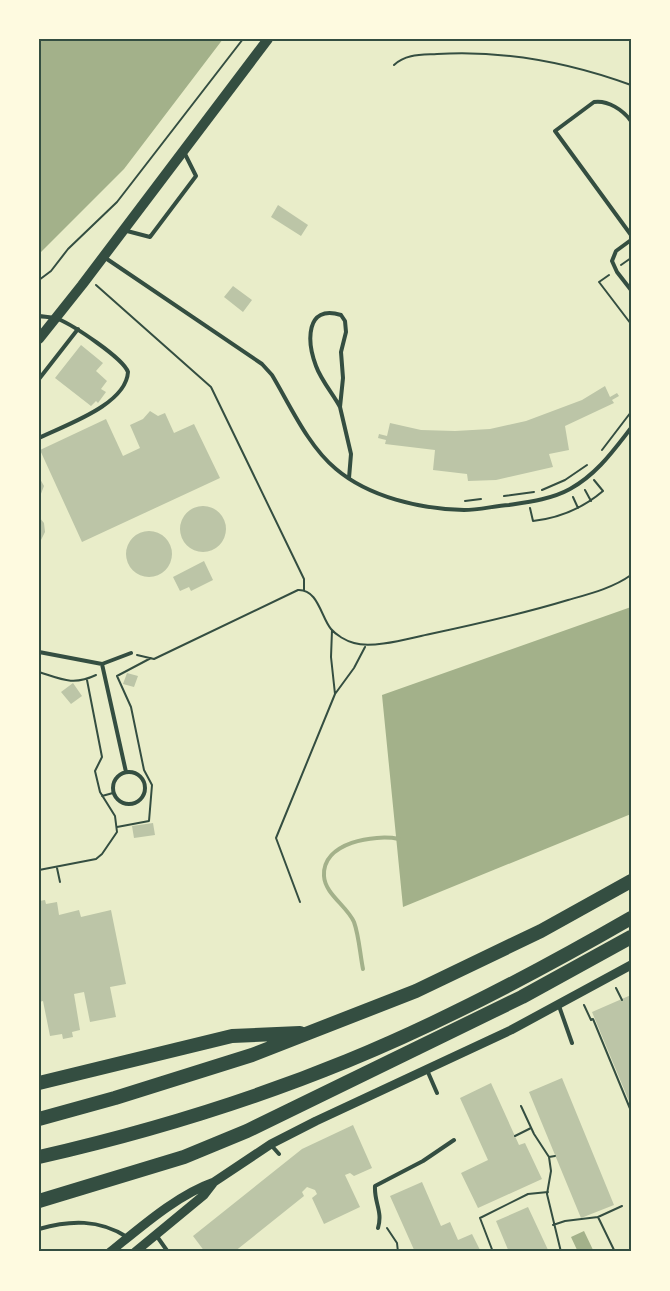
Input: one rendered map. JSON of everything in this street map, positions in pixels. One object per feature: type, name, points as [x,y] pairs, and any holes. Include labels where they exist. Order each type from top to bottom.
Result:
[{"type":"highway","points":[[39,1119],[252,1055],[416,991],[541,931],[631,880]]},
{"type":"highway","points":[[39,1157],[198,1115],[259,1095],[339,1064],[446,1017],[631,918]]},
{"type":"highway","points":[[39,1201],[184,1157],[247,1131],[522,997],[631,937]]},
{"type":"highway","points":[[39,1083],[232,1036],[311,1032]]},
{"type":"main road","points":[[39,339],[268,39]]},
{"type":"street","points":[[110,1252],[148,1221],[200,1187],[214,1182],[271,1144],[559,1006],[631,965]]},
{"type":"street","points":[[135,1252],[204,1195],[214,1182]]},
{"type":"lane","points":[[631,121],[625,113],[600,101],[594,102],[555,131],[631,234]]},
{"type":"lane","points":[[123,230],[150,237],[196,176],[183,151]]},
{"type":"lane","points":[[631,240],[616,251],[612,261],[617,272],[631,290]]},
{"type":"lane","points":[[103,256],[262,364],[272,375],[319,453],[349,479],[381,494],[409,503],[465,510],[529,502],[569,490],[591,475],[631,428]]},
{"type":"lane","points":[[340,407],[343,378],[341,352],[346,332],[345,321],[341,315],[323,313],[315,320],[310,333],[312,352],[316,368],[340,407],[351,454],[349,479]]},
{"type":"lane","points":[[39,316],[56,318],[78,329],[122,362],[126,366],[128,377],[107,404],[39,438]]},
{"type":"lane","points":[[39,379],[78,329]]},
{"type":"lane","points":[[39,652],[102,664],[131,654]]},
{"type":"lane","points":[[102,664],[126,772]]},
{"type":"lane","points":[[126,772],[133,772],[141,778],[145,788],[142,797],[133,804],[119,801],[113,793],[114,782],[119,775],[126,772]]},
{"type":"lane","points":[[559,1006],[572,1043]]},
{"type":"lane","points":[[427,1070],[437,1093]]},
{"type":"lane","points":[[378,1228],[381,1217],[375,1197],[375,1185],[423,1161],[454,1140]]},
{"type":"lane","points":[[271,1144],[279,1154]]},
{"type":"lane","points":[[39,1229],[88,1222],[114,1229],[127,1238]]},
{"type":"lane","points":[[156,1235],[168,1252]]},
{"type":"path","points":[[39,280],[51,271],[68,249],[117,202],[243,39]]},
{"type":"path","points":[[394,65],[408,56],[419,55],[465,53],[526,57],[597,73],[631,85]]},
{"type":"path","points":[[621,265],[631,258]]},
{"type":"path","points":[[609,274],[599,282],[631,324]]},
{"type":"path","points":[[97,283],[97,288],[211,387],[304,579],[303,590]]},
{"type":"path","points":[[600,453],[631,412]]},
{"type":"path","points":[[501,497],[550,487],[591,462]]},
{"type":"path","points":[[529,502],[533,521],[554,518],[578,508],[603,491],[591,475]]},
{"type":"path","points":[[580,482],[591,501]]},
{"type":"path","points":[[572,496],[578,508]]},
{"type":"path","points":[[464,501],[483,499]]},
{"type":"path","points":[[131,654],[154,659],[298,590],[311,594],[332,630],[345,640],[366,645],[478,624],[537,609],[598,591],[631,575]]},
{"type":"path","points":[[332,630],[331,657],[335,694]]},
{"type":"path","points":[[300,902],[276,838],[335,694],[354,668],[366,645]]},
{"type":"path","points":[[112,677],[151,658]]},
{"type":"path","points":[[39,672],[59,680],[87,680],[97,675]]},
{"type":"path","points":[[117,676],[131,706],[144,770],[150,779],[152,790],[149,821],[117,828]]},
{"type":"path","points":[[39,870],[96,859],[117,832],[115,816],[102,796],[95,771],[102,757],[87,680]]},
{"type":"path","points":[[102,796],[113,793]]},
{"type":"path","points":[[57,867],[60,882]]},
{"type":"path","points":[[616,988],[622,1000]]},
{"type":"path","points":[[584,1005],[591,1020],[593,1019],[631,1111]]},
{"type":"path","points":[[521,1106],[531,1128],[549,1157],[551,1171],[548,1192],[553,1225],[561,1252]]},
{"type":"path","points":[[515,1136],[531,1128]]},
{"type":"path","points":[[549,1157],[555,1156]]},
{"type":"path","points":[[494,1252],[480,1218],[528,1194],[548,1192]]},
{"type":"path","points":[[553,1225],[565,1221],[598,1217],[622,1206]]},
{"type":"path","points":[[598,1217],[615,1252]]},
{"type":"path","points":[[378,1228],[384,1225],[397,1243],[398,1252]]},
{"type":"path","points":[[624,1252],[629,1250]]},
{"type":"shaded area","points":[[39,39],[223,39],[124,169],[39,254]]},
{"type":"shaded area","points":[[631,607],[631,814],[403,907],[382,695]]},
{"type":"shaded area","points":[[584,1231],[594,1252],[578,1252],[571,1237]]},
{"type":"building","points":[[278,205],[308,225],[301,236],[271,217]]},
{"type":"building","points":[[233,286],[252,300],[243,312],[224,297]]},
{"type":"building","points":[[81,345],[103,363],[96,371],[107,381],[101,389],[106,392],[98,403],[96,401],[91,406],[55,378]]},
{"type":"building","points":[[605,386],[610,397],[617,393],[619,396],[612,400],[614,403],[565,426],[569,450],[549,454],[553,467],[496,480],[468,481],[467,474],[433,470],[435,450],[385,444],[386,440],[378,438],[379,434],[387,436],[390,423],[421,430],[455,431],[490,429],[526,421],[582,400]]},
{"type":"building","points":[[150,411],[158,416],[165,413],[174,433],[194,424],[220,478],[82,542],[40,450],[106,419],[123,456],[140,448],[130,425],[143,419]]},
{"type":"building","points":[[39,477],[44,486],[39,499]]},
{"type":"building","points":[[203,506],[219,513],[226,529],[219,545],[203,552],[187,545],[180,529],[187,513]]},
{"type":"building","points":[[39,517],[44,523],[45,532],[39,544]]},
{"type":"building","points":[[149,531],[165,538],[172,554],[165,570],[149,577],[133,570],[126,554],[133,538]]},
{"type":"building","points":[[204,561],[213,580],[191,591],[189,587],[180,591],[173,577]]},
{"type":"building","points":[[127,673],[138,676],[134,687],[123,684]]},
{"type":"building","points":[[73,683],[82,696],[71,704],[61,692]]},
{"type":"building","points":[[153,823],[155,835],[134,838],[132,826]]},
{"type":"building","points":[[45,900],[46,904],[57,902],[59,915],[79,910],[81,917],[111,910],[126,984],[110,987],[116,1017],[90,1022],[84,992],[74,994],[80,1030],[72,1032],[73,1037],[63,1039],[62,1034],[50,1036],[43,1001],[39,1002],[39,901]]},
{"type":"building","points":[[631,995],[631,1106],[592,1012]]},
{"type":"building","points":[[562,1078],[614,1205],[581,1218],[529,1092]]},
{"type":"building","points":[[491,1083],[519,1145],[525,1143],[542,1179],[478,1208],[461,1173],[488,1160],[460,1098]]},
{"type":"building","points":[[353,1125],[372,1168],[354,1176],[350,1173],[345,1175],[360,1207],[324,1224],[312,1198],[317,1194],[315,1190],[307,1187],[302,1192],[304,1196],[234,1252],[205,1252],[193,1236],[302,1149]]},
{"type":"building","points":[[422,1182],[441,1226],[450,1222],[458,1240],[472,1234],[481,1252],[415,1252],[390,1196]]},
{"type":"building","points":[[528,1207],[549,1252],[509,1252],[496,1221]]},
{"type":"waterway","points":[[363,969],[354,922],[328,889],[324,876],[326,864],[332,855],[352,843],[377,838],[399,839]]}]
